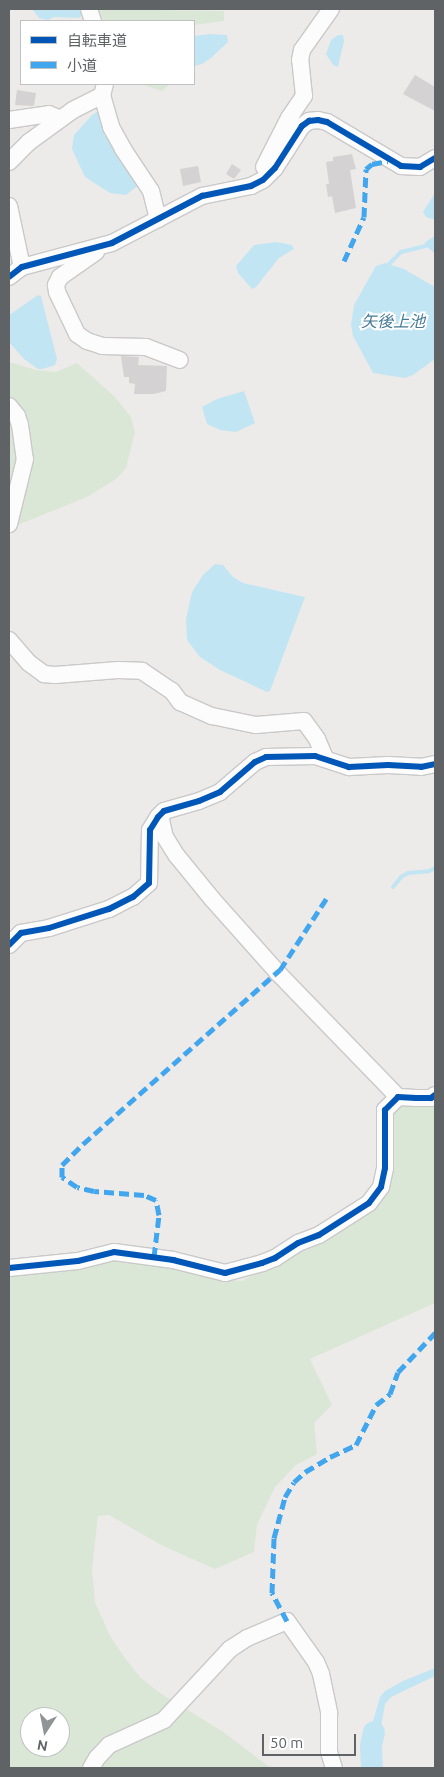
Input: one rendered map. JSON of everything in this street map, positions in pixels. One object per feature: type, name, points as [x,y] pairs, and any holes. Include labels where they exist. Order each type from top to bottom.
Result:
[{"type":"street","points":[[240,188],[255,178],[270,159],[289,118],[302,99],[304,90],[301,55],[308,38],[331,9]]},
{"type":"street","points":[[9,162],[29,142],[104,89],[111,126],[151,191],[158,219]]},
{"type":"street","points":[[9,120],[49,114],[60,119]]},
{"type":"street","points":[[9,206],[15,272],[103,246],[202,196],[240,188],[263,180],[283,157],[302,126],[309,121],[327,122],[401,166],[420,167],[435,158]]},
{"type":"street","points":[[103,246],[57,281],[57,292],[77,334],[87,341],[102,346],[146,348],[180,360]]},
{"type":"street","points":[[9,406],[17,416],[20,425],[24,459],[9,524]]},
{"type":"street","points":[[9,640],[29,663],[44,674],[55,675],[118,670],[142,671],[172,691],[180,702],[212,716],[256,725],[304,721],[317,739],[325,758]]},
{"type":"street","points":[[9,945],[17,936],[28,931],[49,928],[116,906],[146,886],[149,883],[150,830],[162,813],[209,798],[220,792],[246,768],[266,758],[325,758],[338,765],[349,767],[388,765],[421,768],[435,764]]},
{"type":"street","points":[[162,813],[161,820],[165,837],[177,856],[213,900],[278,973],[398,1097],[431,1098],[435,1095]]},
{"type":"street","points":[[9,1268],[78,1261],[114,1252],[173,1260],[225,1273],[242,1270],[275,1258],[298,1242],[319,1236],[369,1203],[376,1194],[384,1168],[385,1110],[398,1097]]},
{"type":"street","points":[[92,1768],[97,1758],[110,1745],[164,1720],[230,1648],[287,1621],[316,1662],[321,1674],[329,1713],[329,1752],[334,1768]]},
{"type":"green space","points":[[95,9],[224,11],[224,21],[195,25],[195,20],[100,20]]},
{"type":"green space","points":[[144,85],[169,85],[162,91]]},
{"type":"green space","points":[[9,362],[36,370],[56,372],[77,363],[115,397],[131,417],[135,432],[126,468],[116,479],[87,497],[20,524],[9,534]]},
{"type":"green space","points":[[435,1103],[435,1303],[310,1359],[332,1405],[314,1423],[317,1454],[296,1465],[275,1487],[257,1525],[254,1552],[215,1569],[161,1545],[109,1515],[98,1516],[92,1570],[95,1602],[110,1636],[125,1658],[140,1677],[160,1693],[222,1731],[271,1768],[9,1768],[9,1273],[109,1258],[171,1265],[219,1279],[242,1281],[341,1230],[377,1205],[392,1181],[392,1115],[404,1105]]},
{"type":"water","points":[[32,9],[82,9],[83,15],[79,18],[54,17],[48,20],[39,18]]},
{"type":"water","points":[[227,35],[228,42],[211,58],[195,66],[195,36]]},
{"type":"water","points":[[338,35],[343,35],[344,41],[338,67],[333,65],[326,54],[331,40]]},
{"type":"water","points":[[100,110],[102,111],[104,135],[137,177],[140,184],[126,195],[110,193],[85,177],[72,149],[74,135],[92,115]]},
{"type":"water","points":[[435,193],[435,220],[426,217],[423,212]]},
{"type":"water","points":[[435,236],[435,253],[425,246],[425,242]]},
{"type":"water","points":[[276,242],[292,245],[294,249],[279,258],[256,287],[252,289],[238,273],[236,266],[254,245]]},
{"type":"water","name":"矢後上池","points":[[385,263],[404,269],[435,287],[435,359],[413,375],[405,378],[373,373],[353,336],[351,325],[354,305],[376,266]]},
{"type":"water","points":[[38,295],[41,296],[57,359],[55,365],[43,369],[38,369],[24,359],[9,342],[9,315]]},
{"type":"water","points":[[244,391],[255,423],[236,432],[220,430],[207,424],[202,407],[217,399]]},
{"type":"water","points":[[215,564],[223,565],[233,577],[243,583],[305,597],[270,691],[267,692],[220,670],[200,657],[187,640],[186,619],[192,592],[203,575]]},
{"type":"water","points":[[435,1668],[435,1676],[391,1697],[385,1704],[376,1755],[368,1768],[366,1745],[380,1697],[385,1691],[403,1681]]},
{"type":"building","points":[[415,75],[435,87],[435,111],[403,94]]},
{"type":"building","points":[[17,90],[36,93],[34,106],[15,105]]},
{"type":"building","points":[[352,154],[356,169],[350,170],[356,208],[335,213],[332,196],[328,197],[326,184],[329,184],[326,162],[333,161],[333,157]]},
{"type":"building","points":[[232,164],[241,170],[234,179],[226,174]]},
{"type":"building","points":[[198,166],[201,182],[183,186],[180,169]]},
{"type":"building","points":[[121,356],[139,357],[138,365],[167,366],[166,391],[154,394],[134,394],[135,384],[129,383],[129,377],[124,377]]},
{"type":"waterway","points":[[389,264],[401,252],[425,246]]},
{"type":"waterway","points":[[393,887],[401,877],[408,873],[429,871],[435,868]]},
{"type":"waterway","points":[[372,1768],[371,1746],[374,1732]]},
{"type":"marked path","points":[[344,261],[364,217],[366,169],[372,164],[388,161]]},
{"type":"marked path","points":[[154,1257],[159,1215],[156,1200],[144,1195],[94,1191],[77,1187],[62,1177],[62,1165],[83,1144],[280,970],[328,896]]},
{"type":"marked path","points":[[287,1621],[272,1593],[274,1538],[285,1497],[294,1482],[305,1472],[330,1457],[356,1445],[376,1405],[390,1394],[398,1372],[435,1333]]},
{"type":"cycle path","points":[[9,277],[22,267],[112,243],[202,196],[251,186],[263,180],[275,168],[302,126],[309,121],[327,122],[401,166],[420,167],[435,158]]},
{"type":"cycle path","points":[[9,945],[21,933],[49,928],[109,909],[133,897],[149,883],[150,830],[158,817],[164,811],[199,801],[220,792],[255,762],[266,757],[315,756],[349,767],[388,765],[421,767],[435,764]]},
{"type":"cycle path","points":[[9,1268],[78,1261],[114,1252],[173,1260],[225,1273],[275,1258],[298,1243],[319,1235],[369,1203],[381,1187],[385,1168],[385,1110],[398,1097],[431,1098],[435,1095]]}]
